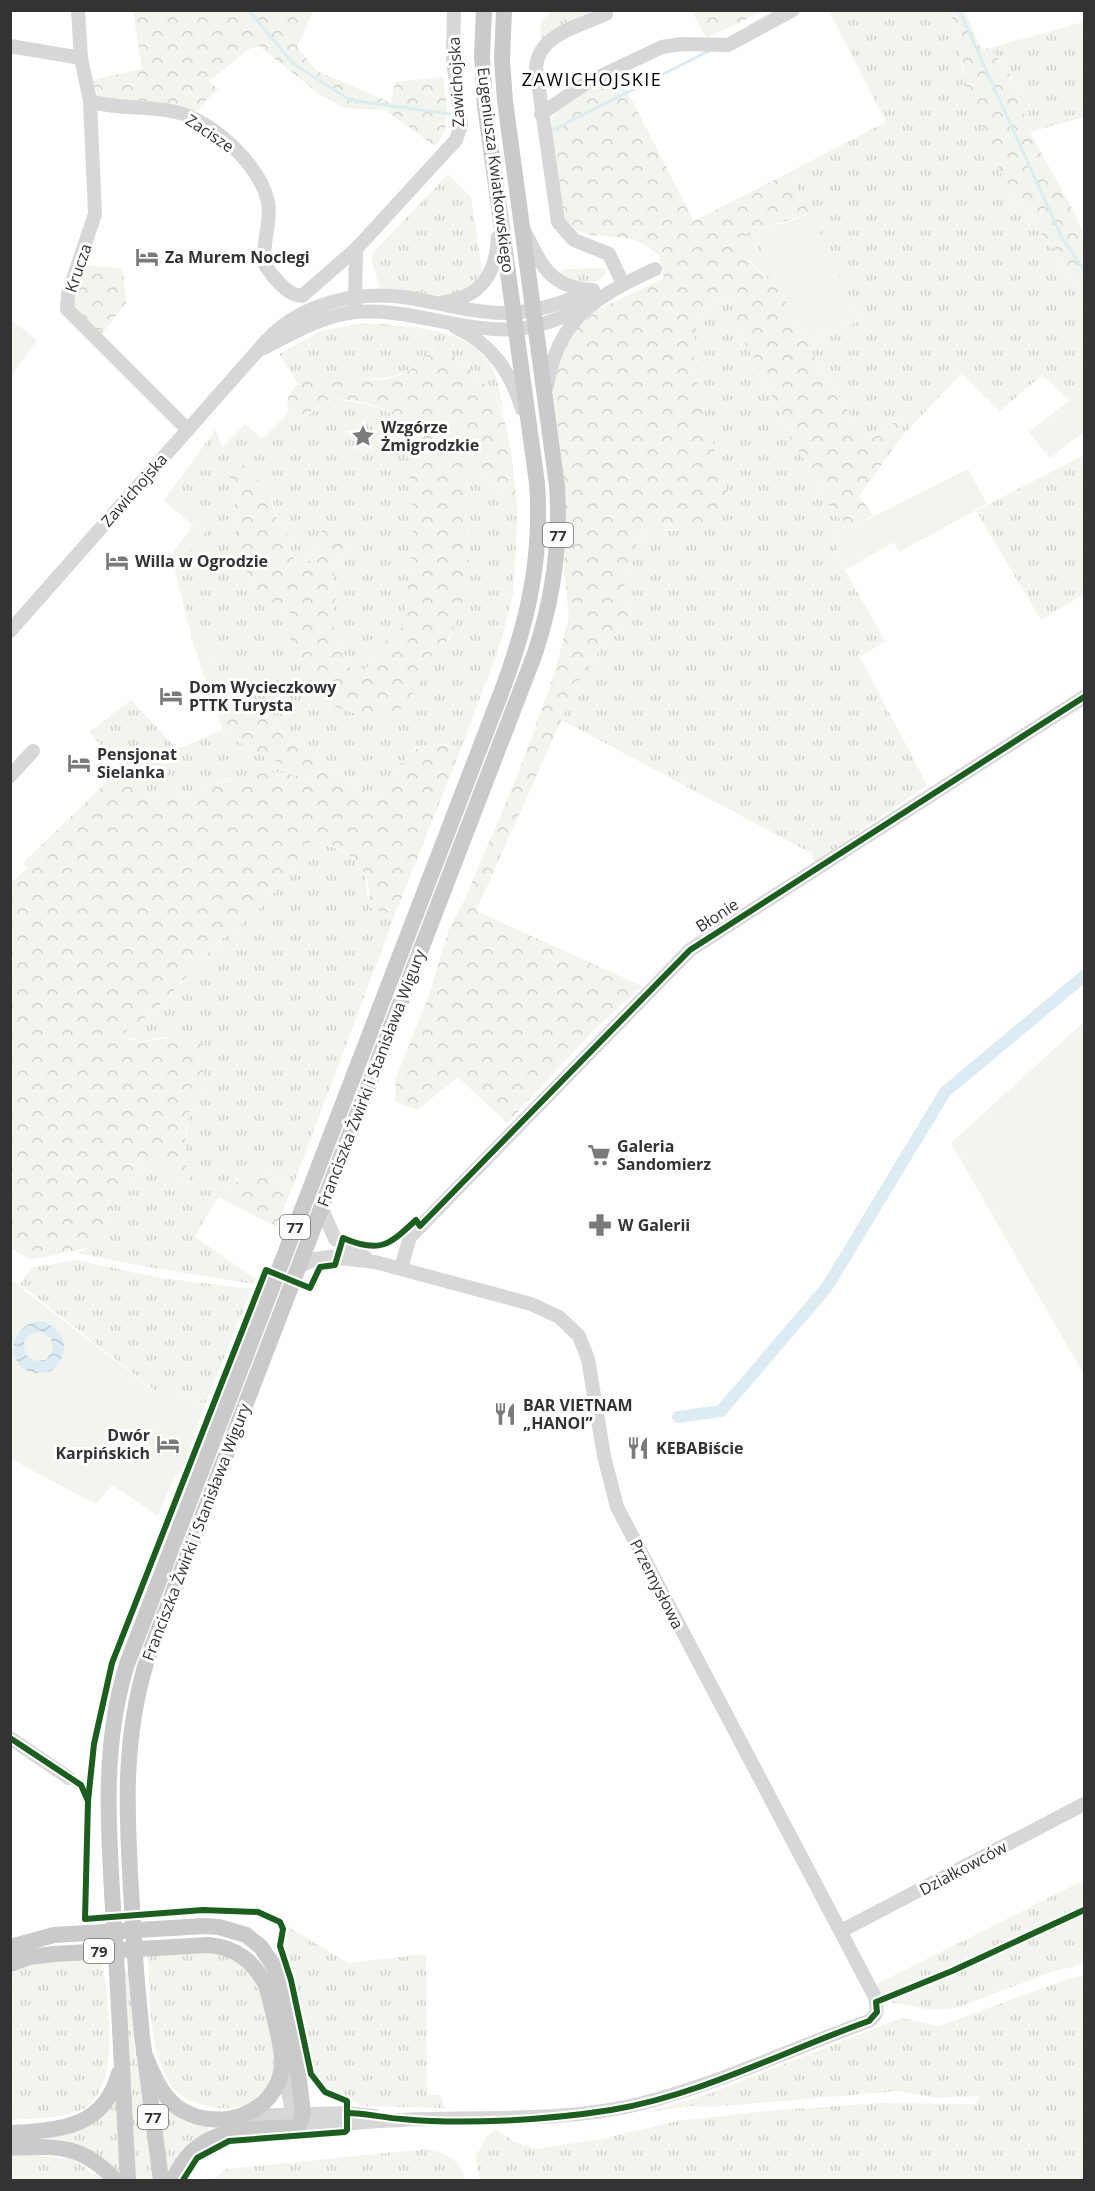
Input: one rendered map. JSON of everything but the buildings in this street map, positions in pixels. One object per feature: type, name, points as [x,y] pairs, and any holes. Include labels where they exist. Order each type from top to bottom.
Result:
[{"type":"main road","name":"Eugeniusza Kwiatkowskiego","points":[[484,10],[484,97],[515,321]]},
{"type":"main road","name":"Eugeniusza Kwiatkowskiego","points":[[504,10],[504,87],[536,317]]},
{"type":"main road","name":"Franciszka Żwirki i Stanisława Wigury","points":[[161,2181],[144,2053],[132,1906],[126,1766],[138,1689],[160,1622],[542,634],[553,584],[559,524],[536,317]]},
{"type":"main road","name":"Franciszka Żwirki i Stanisława Wigury","points":[[118,2180],[122,2060],[107,1772],[120,1688],[153,1595],[517,651],[531,602],[538,553],[538,503],[532,440],[515,321]]},
{"type":"main road","points":[[11,1958],[54,1935],[205,1926],[219,1927],[246,1935],[269,1957],[280,1981],[298,2118],[214,2136],[189,2154],[173,2181]]},
{"type":"main road","name":"79","points":[[11,1958],[208,1945],[230,1949],[248,1960],[266,1985],[282,2065]]},
{"type":"main road","points":[[144,2053],[162,2091],[181,2109],[197,2116],[210,2118],[246,2116],[262,2105],[272,2093],[282,2065]]},
{"type":"main road","points":[[10,2133],[57,2130],[82,2121],[110,2096],[122,2060]]},
{"type":"main road","points":[[10,2148],[55,2146],[73,2150],[97,2163],[118,2180]]},
{"type":"street","name":"Krucza","points":[[78,10],[81,58],[90,101],[94,214],[68,294],[67,309],[188,429]]},
{"type":"street","name":"Zawichojska","points":[[294,296],[307,294],[356,249],[456,140],[461,125],[453,58],[454,10]]},
{"type":"street","points":[[541,114],[580,86],[662,47],[735,43],[793,10]]},
{"type":"street","points":[[606,14],[549,40],[538,53],[536,68],[558,222],[574,240],[609,254],[623,284]]},
{"type":"street","points":[[10,46],[81,58]]},
{"type":"street","name":"Zacisze","points":[[90,101],[179,112],[204,124],[235,148],[245,160],[267,199],[270,221],[265,265],[294,296]]},
{"type":"street","name":"Zawichojska","points":[[437,303],[468,296],[488,279],[497,252],[499,208]]},
{"type":"street","points":[[523,228],[541,264],[553,278],[574,289],[593,290]]},
{"type":"street","points":[[356,249],[356,312]]},
{"type":"street","points":[[546,395],[557,345],[568,326],[590,306],[623,284],[655,269]]},
{"type":"street","points":[[536,317],[593,290],[623,284]]},
{"type":"street","name":"Zawichojska","points":[[10,631],[274,333],[297,316],[329,302],[355,297],[394,296],[489,312],[515,321]]},
{"type":"street","points":[[536,317],[590,306]]},
{"type":"street","name":"Zawichojska","points":[[260,351],[319,321],[356,312],[393,314],[442,321],[515,321],[536,317]]},
{"type":"street","points":[[442,321],[476,338],[504,366],[532,440]]},
{"type":"street","name":"Błonie","points":[[401,1268],[410,1238],[690,950],[1084,696]]},
{"type":"street","points":[[10,776],[33,751]]},
{"type":"street","points":[[321,1207],[335,1239],[375,1262]]},
{"type":"street","points":[[298,1268],[322,1257],[375,1262]]},
{"type":"street","name":"Przemysłowa","points":[[298,2118],[403,2120],[550,2116],[642,2103],[756,2066],[869,2021],[877,2012],[875,1997],[841,1931],[616,1508],[604,1456],[592,1373],[579,1336],[559,1317],[531,1304],[375,1262]]},
{"type":"street","points":[[10,1738],[69,1778]]},
{"type":"street","name":"Działkowców","points":[[841,1931],[1084,1804]]},
{"type":"street","points":[[246,2116],[298,2118],[282,2065]]},
{"type":"green space","points":[[133,11],[313,11],[297,47],[317,71],[391,103],[395,82],[443,77],[447,114],[445,130],[435,146],[385,110],[345,108],[322,96],[259,46],[249,49],[209,81],[218,89],[194,113],[101,102],[91,80],[142,69]]},
{"type":"green space","points":[[551,11],[590,11],[592,14],[541,44],[541,22]]},
{"type":"green space","points":[[692,11],[764,11],[706,38]]},
{"type":"green space","points":[[829,11],[949,11],[960,41],[962,68],[1010,196],[1033,221],[1084,296],[1084,389],[1070,401],[1042,375],[1000,411],[961,374],[903,435],[903,416],[875,437],[860,431],[806,342],[859,321],[790,172],[886,122]]},
{"type":"green space","points":[[949,11],[965,11],[981,49],[990,48],[1015,82],[1030,132],[1075,214],[1084,237],[1084,296],[1033,221],[1010,196],[966,85],[960,41]]},
{"type":"green space","points":[[1084,22],[1084,117],[1030,132],[1015,82],[990,48]]},
{"type":"green space","points":[[618,73],[694,221],[790,172],[811,213],[735,239],[738,250],[783,295],[806,342],[860,431],[875,437],[903,416],[903,435],[859,496],[873,515],[853,527],[834,515],[816,478],[789,436],[762,373],[737,329],[734,300],[712,302],[700,316],[695,340],[698,387],[732,504],[694,526],[675,529],[650,528],[633,549],[625,581],[630,619],[586,665],[476,911],[642,986],[595,1029],[507,1123],[458,1077],[417,1110],[395,1102],[396,1078],[429,995],[449,929],[463,903],[518,774],[554,675],[569,617],[564,569],[566,494],[554,396],[556,364],[567,339],[597,310],[664,278],[659,255],[644,245],[634,240],[594,235],[576,230],[561,216],[549,127],[561,103]]},
{"type":"green space","points":[[448,174],[471,197],[483,277],[473,286],[449,295],[421,294],[380,288],[371,259],[373,253]]},
{"type":"green space","points":[[811,213],[859,321],[806,342],[752,230],[761,226],[786,223]]},
{"type":"green space","points":[[752,230],[783,295],[750,260],[737,255],[735,239]]},
{"type":"green space","points":[[82,264],[123,269],[126,303],[100,336],[71,308]]},
{"type":"green space","points":[[607,268],[599,280],[593,282],[579,281],[559,275],[564,269]]},
{"type":"green space","points":[[734,300],[737,329],[762,373],[789,436],[816,478],[834,515],[847,523],[832,535],[845,570],[885,641],[860,657],[927,785],[815,862],[811,853],[560,719],[586,665],[630,619],[625,581],[633,549],[650,528],[678,531],[725,481],[713,445],[697,379],[695,338],[699,318],[712,302]]},
{"type":"green space","points":[[11,320],[37,340],[11,376]]},
{"type":"green space","points":[[363,323],[430,330],[462,340],[476,349],[488,361],[495,373],[504,414],[491,392],[475,373],[456,357],[434,344],[422,361],[408,371],[391,376],[334,378],[298,384],[279,354],[321,331]]},
{"type":"green space","points":[[434,343],[460,361],[493,395],[508,433],[518,510],[479,472],[467,479],[465,512],[469,566],[467,586],[455,625],[436,660],[401,709],[393,717],[373,719],[328,705],[307,677],[294,653],[290,629],[297,618],[281,607],[251,595],[228,468],[234,455],[270,492],[279,525],[288,532],[293,558],[299,568],[310,563],[322,530],[334,530],[346,536],[346,548],[335,566],[333,582],[336,596],[332,620],[345,664],[355,670],[366,669],[384,642],[398,631],[405,618],[413,530],[411,486],[402,419],[365,403],[335,400],[318,406],[300,423],[288,413],[288,400],[294,388],[318,378],[380,379],[398,376],[422,360]]},
{"type":"green space","points":[[1084,389],[1084,432],[1050,458],[1029,432]]},
{"type":"green space","points":[[335,400],[370,405],[402,419],[408,447],[415,527],[405,621],[399,632],[387,639],[366,669],[355,670],[345,664],[332,620],[336,596],[333,582],[335,566],[346,548],[322,530],[310,563],[299,568],[293,558],[288,532],[279,525],[270,492],[234,456],[228,468],[251,594],[281,607],[297,618],[307,677],[328,705],[449,641],[468,578],[469,557],[465,501],[467,479],[479,472],[518,510],[513,594],[501,642],[460,751],[442,743],[415,747],[377,796],[372,797],[287,735],[257,706],[233,711],[223,696],[229,695],[207,642],[194,647],[171,555],[193,525],[164,500],[216,429],[222,447],[245,424],[262,439],[288,413],[300,423],[323,402]]},
{"type":"green space","points":[[1084,455],[1084,594],[1041,620],[976,511]]},
{"type":"green space","points":[[968,469],[987,504],[899,552],[894,542],[845,570],[832,535],[847,523],[853,527]]},
{"type":"green space","points":[[176,485],[216,519],[180,563],[171,555],[193,525],[164,500]]},
{"type":"green space","points":[[206,641],[230,695],[223,696],[211,680],[207,683],[194,647]]},
{"type":"green space","points":[[211,679],[233,711],[257,706],[287,735],[372,797],[377,796],[403,761],[420,747],[430,744],[444,745],[460,751],[395,915],[371,908],[367,880],[358,863],[350,856],[342,850],[323,843],[304,844],[288,874],[265,902],[249,918],[223,937],[149,1014],[120,1035],[143,1041],[167,1038],[191,1039],[204,1047],[203,1093],[188,1113],[186,1129],[185,1162],[190,1184],[181,1182],[161,1161],[139,1169],[112,1200],[101,1240],[92,1247],[31,1260],[11,1248],[10,884],[27,868],[23,863],[121,768],[142,781],[144,791],[167,798],[185,795],[226,781],[272,772],[292,774],[330,787],[245,746],[223,730],[207,683]]},
{"type":"green space","points":[[131,700],[177,749],[223,730],[245,746],[332,787],[287,774],[273,773],[223,781],[175,798],[156,796],[144,791],[142,781],[121,768],[89,732]]},
{"type":"green space","points":[[314,841],[335,848],[359,864],[366,883],[367,895],[387,912],[395,915],[292,1188],[262,1170],[236,1179],[229,1191],[216,1200],[195,1237],[256,1279],[254,1284],[76,1253],[92,1247],[105,1227],[111,1200],[139,1169],[162,1161],[181,1182],[190,1184],[185,1162],[188,1113],[203,1093],[167,1037],[141,1041],[119,1035],[148,1015],[174,991],[226,935],[257,911],[287,874],[303,844]]},
{"type":"green space","points":[[1084,1022],[1084,1375],[951,1143]]},
{"type":"green space","points":[[251,1170],[262,1170],[292,1188],[276,1227],[221,1198]]},
{"type":"green space","points":[[75,1260],[161,1278],[252,1289],[205,1404],[168,1389],[163,1397],[20,1284],[31,1268]]},
{"type":"green space","points":[[10,1279],[162,1397],[168,1389],[205,1404],[182,1471],[173,1479],[158,1516],[112,1485],[96,1504],[11,1459]]},
{"type":"green space","points":[[1084,1880],[1084,1964],[1051,1972],[956,2008],[932,2010],[889,2002],[875,1985]]},
{"type":"green space","points":[[287,1926],[348,1963],[426,1954],[427,2095],[441,2095],[444,2108],[360,2106],[348,2097],[328,2090],[314,2074],[294,1975],[284,1951]]},
{"type":"green space","points":[[210,1949],[243,1963],[255,1975],[263,1994],[275,2057],[274,2071],[264,2092],[255,2100],[233,2108],[202,2105],[175,2091],[164,2073],[154,2040],[148,1952]]},
{"type":"green space","points":[[102,1955],[110,2040],[103,2084],[94,2100],[79,2111],[54,2117],[11,2120],[11,1970],[16,1966]]},
{"type":"green space","points":[[124,1971],[130,1971],[133,2039],[154,2180],[135,2180]]},
{"type":"green space","points":[[1084,1975],[1084,2180],[480,2180],[475,2155],[485,2139],[496,2129],[514,2142],[537,2149],[601,2139],[677,2121],[765,2111],[881,2103],[976,2104],[980,2096],[938,2098],[898,2091],[711,2107],[691,2106],[649,2112],[711,2093],[901,2018],[939,2026]]},
{"type":"green space","points":[[115,2097],[122,2180],[80,2146],[46,2138],[46,2134]]},
{"type":"green space","points":[[157,2097],[207,2123],[209,2132],[169,2174],[166,2174]]},
{"type":"green space","points":[[425,2149],[451,2158],[459,2166],[465,2180],[213,2180],[226,2169]]},
{"type":"green space","points":[[35,2155],[72,2159],[104,2180],[11,2180],[11,2156]]},
{"type":"water","points":[[42,1321],[50,1325],[57,1331],[64,1343],[62,1357],[51,1371],[36,1373],[25,1370],[18,1362],[14,1352],[15,1342],[20,1332],[29,1325]],"holes":[[[41,1332],[51,1338],[53,1350],[46,1360],[34,1361],[25,1354],[24,1342],[30,1334]]]},
{"type":"waterway","points":[[248,10],[294,64],[350,100],[450,114]]},
{"type":"waterway","points":[[750,26],[778,10]]},
{"type":"waterway","points":[[959,10],[1062,238],[1084,270]]},
{"type":"waterway","points":[[549,132],[709,51]]},
{"type":"waterway","points":[[678,1417],[721,1411],[827,1287],[945,1092],[1084,976]]},
{"type":"cycle path","points":[[183,2180],[197,2158],[229,2141],[345,2132],[347,2130],[347,2101],[325,2092],[311,2074],[291,1980],[280,1946],[283,1929],[280,1922],[258,1912],[203,1910],[85,1919],[88,1801],[94,1744],[112,1663],[266,1270],[310,1288],[320,1267],[335,1265],[343,1238],[375,1246],[391,1241],[416,1220],[420,1226],[690,950],[1084,697]]},
{"type":"cycle path","points":[[10,1738],[81,1785],[88,1801]]},
{"type":"cycle path","points":[[347,2113],[427,2121],[506,2120],[611,2110],[677,2094],[869,2021],[877,2012],[876,2002],[952,1971],[1084,1910]]},
{"type":"place","name":"Za Murem Noclegi","points":[[147,257]]},
{"type":"place","name":"Wzgórze Żmigrodzkie","points":[[363,436]]},
{"type":"place","name":"Willa w Ogrodzie","points":[[117,561]]},
{"type":"place","name":"Dom Wycieczkowy PTTK Turysta","points":[[171,696]]},
{"type":"place","name":"Pensjonat Sielanka","points":[[79,763]]},
{"type":"place","name":"Galeria Sandomierz","points":[[599,1155]]},
{"type":"place","name":"W Galerii","points":[[600,1225]]},
{"type":"place","name":"BAR VIETNAM „HANOI”","points":[[505,1414]]},
{"type":"place","name":"Dwór Karpińskich","points":[[168,1444]]},
{"type":"place","name":"KEBABiście","points":[[638,1448]]},
{"type":"district","name":"ZAWICHOJSKIE","points":[[592,79]]}]
